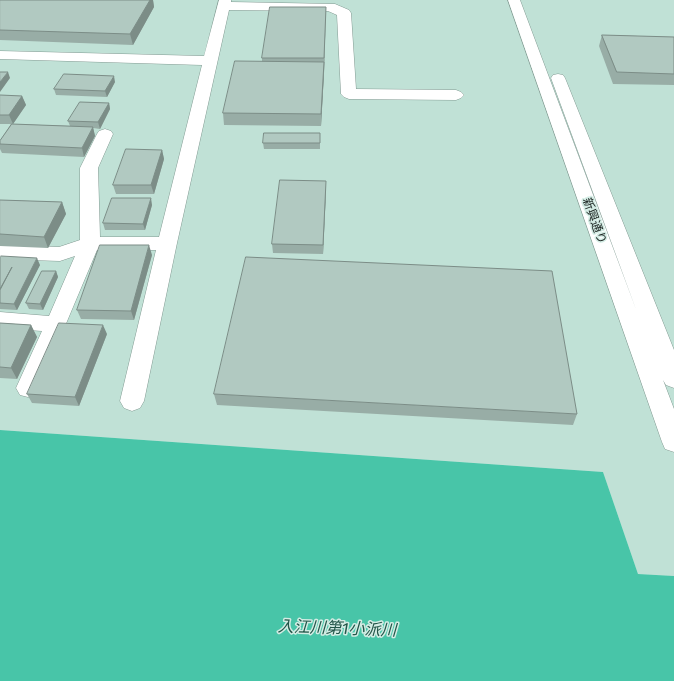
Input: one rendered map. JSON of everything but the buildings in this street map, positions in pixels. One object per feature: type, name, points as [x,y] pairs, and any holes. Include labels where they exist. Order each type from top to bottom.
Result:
[{"type":"street","name":"新興通り","points":[[514,0],[674,442]]},
{"type":"street","name":"新興通り","points":[[528,0],[674,380]]},
{"type":"street","points":[[132,401],[167,243],[225,3],[330,7],[344,12],[349,94],[456,95]]},
{"type":"street","points":[[0,55],[211,62]]},
{"type":"street","points":[[28,388],[90,244],[90,168],[106,134]]},
{"type":"street","points":[[0,252],[60,254],[90,244],[167,243]]},
{"type":"street","points":[[0,320],[56,324]]},
{"type":"shaded area","points":[[0,0],[674,0],[674,576],[638,574],[603,472],[0,430]]},
{"type":"water","name":"入江川第1小派川","points":[[0,430],[603,472],[638,574],[674,576],[674,681],[0,681]]}]
